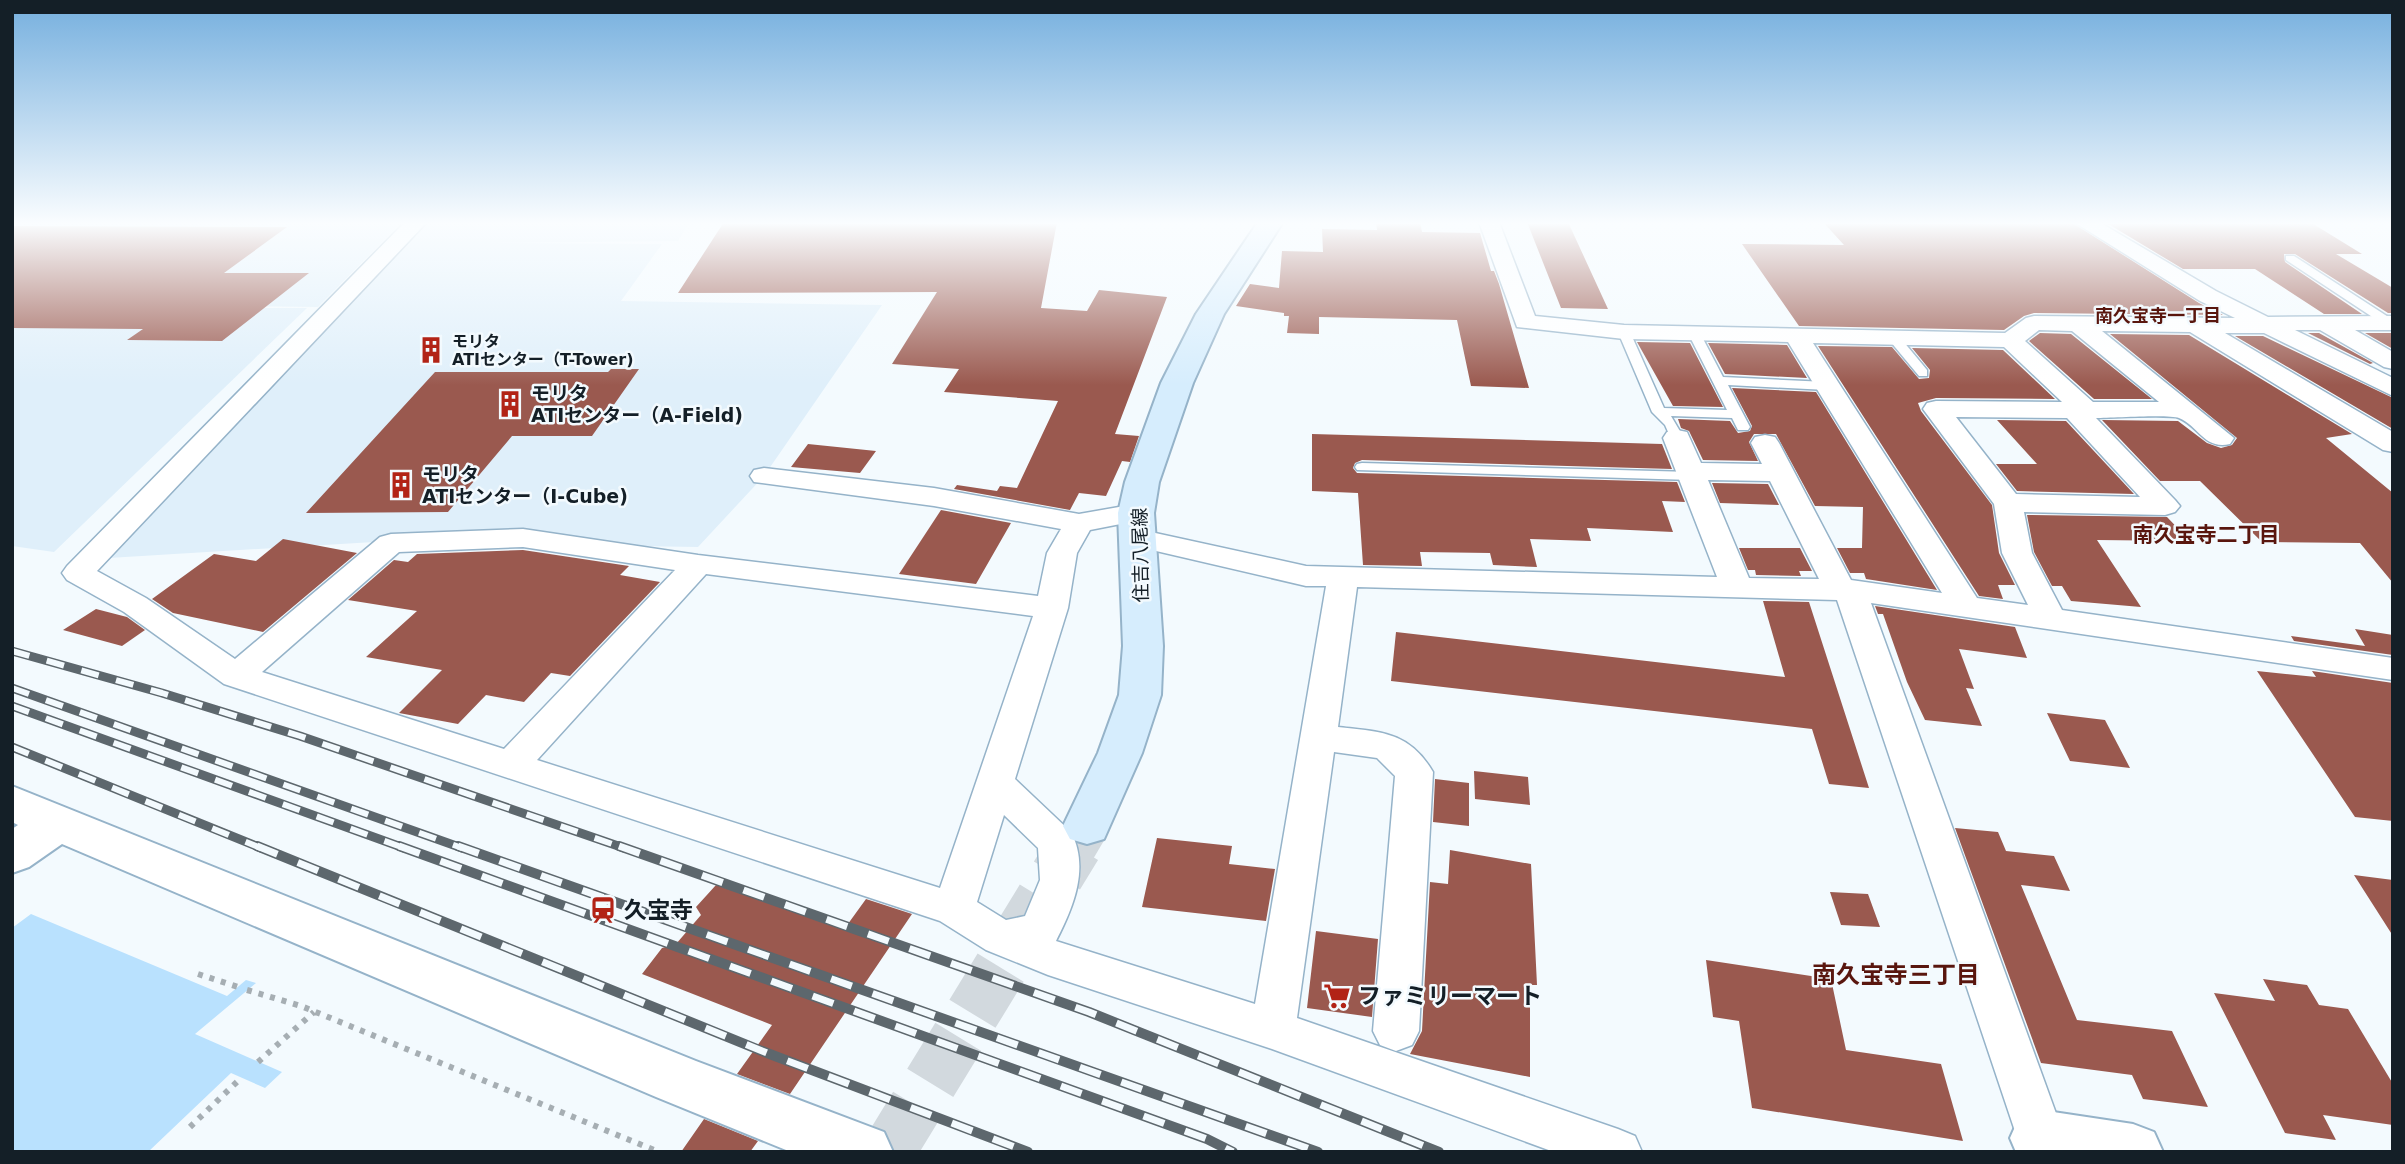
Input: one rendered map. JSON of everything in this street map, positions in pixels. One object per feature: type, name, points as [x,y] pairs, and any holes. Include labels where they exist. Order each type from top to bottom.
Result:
[{"type":"main road","name":"住吉八尾線","points":[[1087,826],[1120,753],[1140,695],[1143,646],[1136,525],[1142,482],[1177,383],[1210,314],[1235,276]]},
{"type":"street","points":[[365,276],[78,573],[164,624],[236,676],[954,909],[1001,939],[1063,962],[1273,1029],[1618,1152]]},
{"type":"street","points":[[1509,276],[1525,322],[1624,332],[2010,340],[2034,323],[2392,323]]},
{"type":"street","points":[[2175,276],[2208,296],[2393,388]]},
{"type":"street","points":[[2326,323],[2393,362]]},
{"type":"street","points":[[2078,324],[2220,438]]},
{"type":"street","points":[[2196,325],[2393,444]]},
{"type":"street","points":[[1796,335],[1966,606]]},
{"type":"street","points":[[2008,503],[2165,506],[2080,410],[2010,340]]},
{"type":"street","points":[[2050,618],[2017,553],[2008,503],[1936,409],[2185,410]]},
{"type":"street","points":[[1754,435],[1781,473],[1845,590],[2043,1145],[2133,1152]]},
{"type":"street","points":[[1677,438],[1737,587]]},
{"type":"street","points":[[1691,474],[1781,473]]},
{"type":"street","points":[[764,476],[934,497],[1079,523],[1136,525],[1306,576],[1845,590],[2393,669]]},
{"type":"street","points":[[954,909],[1052,608],[1062,553],[1079,523]]},
{"type":"street","points":[[236,676],[391,543],[523,538],[698,564],[1052,608]]},
{"type":"street","points":[[512,764],[698,564]]},
{"type":"street","points":[[1273,1029],[1343,577]]},
{"type":"street","points":[[1318,737],[1387,746],[1414,772],[1396,1031]]},
{"type":"street","points":[[995,783],[1057,843],[1060,880],[1040,931],[1001,939]]},
{"type":"street","points":[[12,803],[676,1079],[863,1152]]},
{"type":"street","points":[[12,854],[58,822]]},
{"type":"lane","points":[[2319,276],[2392,323]]},
{"type":"lane","points":[[1624,332],[1659,412],[1671,424],[1677,438]]},
{"type":"lane","points":[[1694,333],[1735,414],[1754,435]]},
{"type":"lane","points":[[1894,338],[1923,373]]},
{"type":"lane","points":[[1718,381],[1827,386]]},
{"type":"lane","points":[[1659,412],[1735,414]]},
{"type":"lane","points":[[1362,467],[1691,474]]},
{"type":"path","points":[[198,974],[238,987]]},
{"type":"path","points":[[247,990],[301,1006],[659,1152]]},
{"type":"path","points":[[258,1062],[314,1012]]},
{"type":"path","points":[[190,1127],[241,1078]]},
{"type":"shaded area","points":[[12,276],[348,276],[318,307],[12,303]]},
{"type":"shaded area","points":[[376,276],[639,276],[621,301],[882,305],[764,476],[698,547],[374,542],[109,558]]},
{"type":"shaded area","points":[[12,308],[307,308],[54,552],[12,546]]},
{"type":"shaded area","points":[[31,914],[227,996],[246,980],[256,983],[195,1034],[282,1072],[265,1088],[231,1073],[148,1152],[12,1152],[12,928]]},
{"type":"building","points":[[12,276],[305,276],[222,341],[127,340],[143,329],[12,328]]},
{"type":"building","points":[[689,276],[1047,276],[1041,308],[1087,311],[1099,290],[1167,297],[1115,434],[1139,436],[1130,462],[1122,461],[1106,496],[1079,493],[1070,510],[954,489],[957,485],[997,491],[1000,486],[1017,488],[1058,401],[944,392],[959,369],[892,364],[937,292],[678,293]]},
{"type":"building","points":[[1280,276],[1496,276],[1529,388],[1471,386],[1457,320],[1319,317],[1319,334],[1287,333],[1289,316],[1284,316],[1284,313],[1236,306],[1250,284],[1279,288]]},
{"type":"building","points":[[1548,276],[1593,276],[1608,309],[1561,308]]},
{"type":"building","points":[[1764,276],[2157,276],[2223,315],[2034,313],[2024,316],[2004,330],[1799,326]]},
{"type":"building","points":[[2266,276],[2306,276],[2362,314],[2324,314]]},
{"type":"building","points":[[2330,276],[2373,276],[2393,288],[2393,313],[2388,313]]},
{"type":"building","points":[[2040,333],[2071,334],[2152,399],[2094,399],[2029,341]]},
{"type":"building","points":[[2308,333],[2319,333],[2373,363],[2370,364]]},
{"type":"building","points":[[2365,333],[2393,333],[2393,349]]},
{"type":"building","points":[[2110,334],[2189,335],[2352,434],[2326,438],[2393,493],[2393,583],[2360,543],[2262,542],[2200,481],[2160,481],[2102,420],[2178,421],[2207,443],[2221,448],[2232,445],[2237,438]]},
{"type":"building","points":[[2235,336],[2263,336],[2393,398],[2393,429]]},
{"type":"building","points":[[1637,342],[1690,343],[1723,407],[1673,406]]},
{"type":"building","points":[[1708,343],[1787,345],[1807,378],[1725,374]]},
{"type":"building","points":[[1818,346],[1892,347],[1919,379],[1929,378],[1930,370],[1912,348],[2003,350],[2055,399],[1936,398],[1918,403],[1921,411],[1992,505],[1999,553],[2015,585],[1998,585],[2003,599],[1979,596]]},
{"type":"building","points":[[611,369],[639,369],[592,436],[512,436],[448,512],[306,513],[435,372],[608,372]]},
{"type":"building","points":[[1732,388],[1816,392],[1937,590],[1866,579],[1864,573],[1850,573],[1837,548],[1862,548],[1863,507],[1815,506],[1776,434],[1754,434],[1749,442],[1758,461],[1703,460],[1689,431],[1681,428],[1678,419],[1730,421],[1738,433],[1750,431],[1752,426]]},
{"type":"building","points":[[1997,420],[2066,421],[2134,494],[2017,491],[1996,464],[2037,464]]},
{"type":"building","points":[[1312,434],[1662,444],[1672,469],[1362,460],[1355,463],[1353,468],[1357,473],[1677,482],[1685,502],[1662,501],[1673,532],[1587,528],[1591,541],[1530,539],[1537,567],[1493,565],[1490,553],[1420,552],[1422,566],[1363,565],[1358,493],[1312,491]]},
{"type":"building","points":[[808,444],[876,451],[860,473],[791,467]]},
{"type":"building","points":[[1712,483],[1768,484],[1779,505],[1720,503]]},
{"type":"building","points":[[941,510],[1011,523],[976,584],[899,574]]},
{"type":"building","points":[[2027,515],[2167,517],[2190,541],[2097,540],[2141,607],[2071,601],[2062,586],[2052,586],[2034,552]]},
{"type":"building","points":[[283,539],[357,553],[263,632],[173,613],[152,599],[214,554],[256,561]]},
{"type":"building","points":[[1739,548],[1800,548],[1812,571],[1799,571],[1801,576],[1756,575],[1755,570],[1748,570]]},
{"type":"building","points":[[523,550],[629,566],[620,575],[660,582],[570,676],[551,673],[524,702],[486,695],[458,724],[399,713],[442,670],[366,657],[417,611],[348,600],[394,560],[408,562],[417,554]]},
{"type":"building","points":[[1763,601],[1809,602],[1869,788],[1829,784],[1812,729],[1391,681],[1396,632],[1785,677]]},
{"type":"building","points":[[1875,606],[2015,627],[2027,658],[1959,649],[1974,689],[1966,688],[1982,726],[1925,720],[1907,682],[1883,614],[1878,614]]},
{"type":"building","points":[[96,609],[127,617],[145,630],[122,646],[63,630]]},
{"type":"building","points":[[2355,629],[2393,635],[2393,655],[2294,641],[2291,636],[2365,646]]},
{"type":"building","points":[[2257,671],[2316,677],[2312,671],[2393,683],[2393,821],[2355,817]]},
{"type":"building","points":[[2047,713],[2105,720],[2130,768],[2070,761]]},
{"type":"building","points":[[1474,771],[1528,777],[1530,805],[1475,799]]},
{"type":"building","points":[[1435,779],[1469,783],[1469,826],[1433,822]]},
{"type":"building","points":[[1955,828],[1998,832],[2006,851],[2054,856],[2070,891],[2021,885],[2077,1020],[2172,1031],[2208,1107],[2143,1099],[2132,1075],[2041,1063]]},
{"type":"building","points":[[1157,838],[1232,846],[1229,864],[1275,869],[1266,921],[1142,907]]},
{"type":"building","points":[[1450,850],[1531,864],[1537,985],[1530,985],[1530,1077],[1410,1054],[1422,1031],[1430,882],[1448,884]]},
{"type":"building","points":[[2354,875],[2393,880],[2393,936]]},
{"type":"building","points":[[716,885],[845,928],[866,899],[912,914],[790,1094],[737,1074],[772,1025],[642,974],[662,948],[676,944],[701,915],[696,907]]},
{"type":"building","points":[[1830,892],[1868,894],[1880,927],[1841,925]]},
{"type":"building","points":[[1316,931],[1378,939],[1372,1017],[1307,1008]]},
{"type":"building","points":[[1706,960],[1831,979],[1846,1050],[1941,1064],[1963,1141],[1752,1108],[1739,1021],[1713,1017]]},
{"type":"building","points":[[2263,979],[2307,985],[2319,1005],[2348,1009],[2393,1084],[2393,1125],[2323,1115],[2336,1140],[2285,1133],[2214,993],[2275,1001]]},
{"type":"building","points":[[704,1119],[758,1141],[750,1152],[681,1152]]},
{"type":"tunnel","points":[[1074,848],[1087,826]]},
{"type":"tunnel","points":[[888,1152],[1075,846]]},
{"type":"railway","points":[[12,651],[162,693],[300,736],[624,848]]},
{"type":"railway","points":[[12,688],[462,848]]},
{"type":"railway","points":[[12,706],[404,848]]},
{"type":"railway","points":[[12,747],[261,848]]},
{"type":"railway","points":[[257,846],[767,1053],[1028,1152]]},
{"type":"railway","points":[[399,846],[1207,1139],[1233,1152]]},
{"type":"railway","points":[[458,846],[1318,1152]]},
{"type":"railway","points":[[619,846],[1089,1012],[1439,1152]]},
{"type":"place","name":"モリタ ATIセンター（T-Tower)","points":[[431,350]]},
{"type":"place","name":"モリタ ATIセンター（A-Field)","points":[[510,404]]},
{"type":"place","name":"モリタ ATIセンター（I-Cube)","points":[[401,485]]},
{"type":"place","name":"久宝寺","points":[[603,910]]},
{"type":"place","name":"ファミリーマート","points":[[1337,996]]},
{"type":"district","name":"南久宝寺一丁目","points":[[2158,316]]},
{"type":"district","name":"南久宝寺二丁目","points":[[2206,535]]},
{"type":"district","name":"南久宝寺三丁目","points":[[1896,975]]}]
